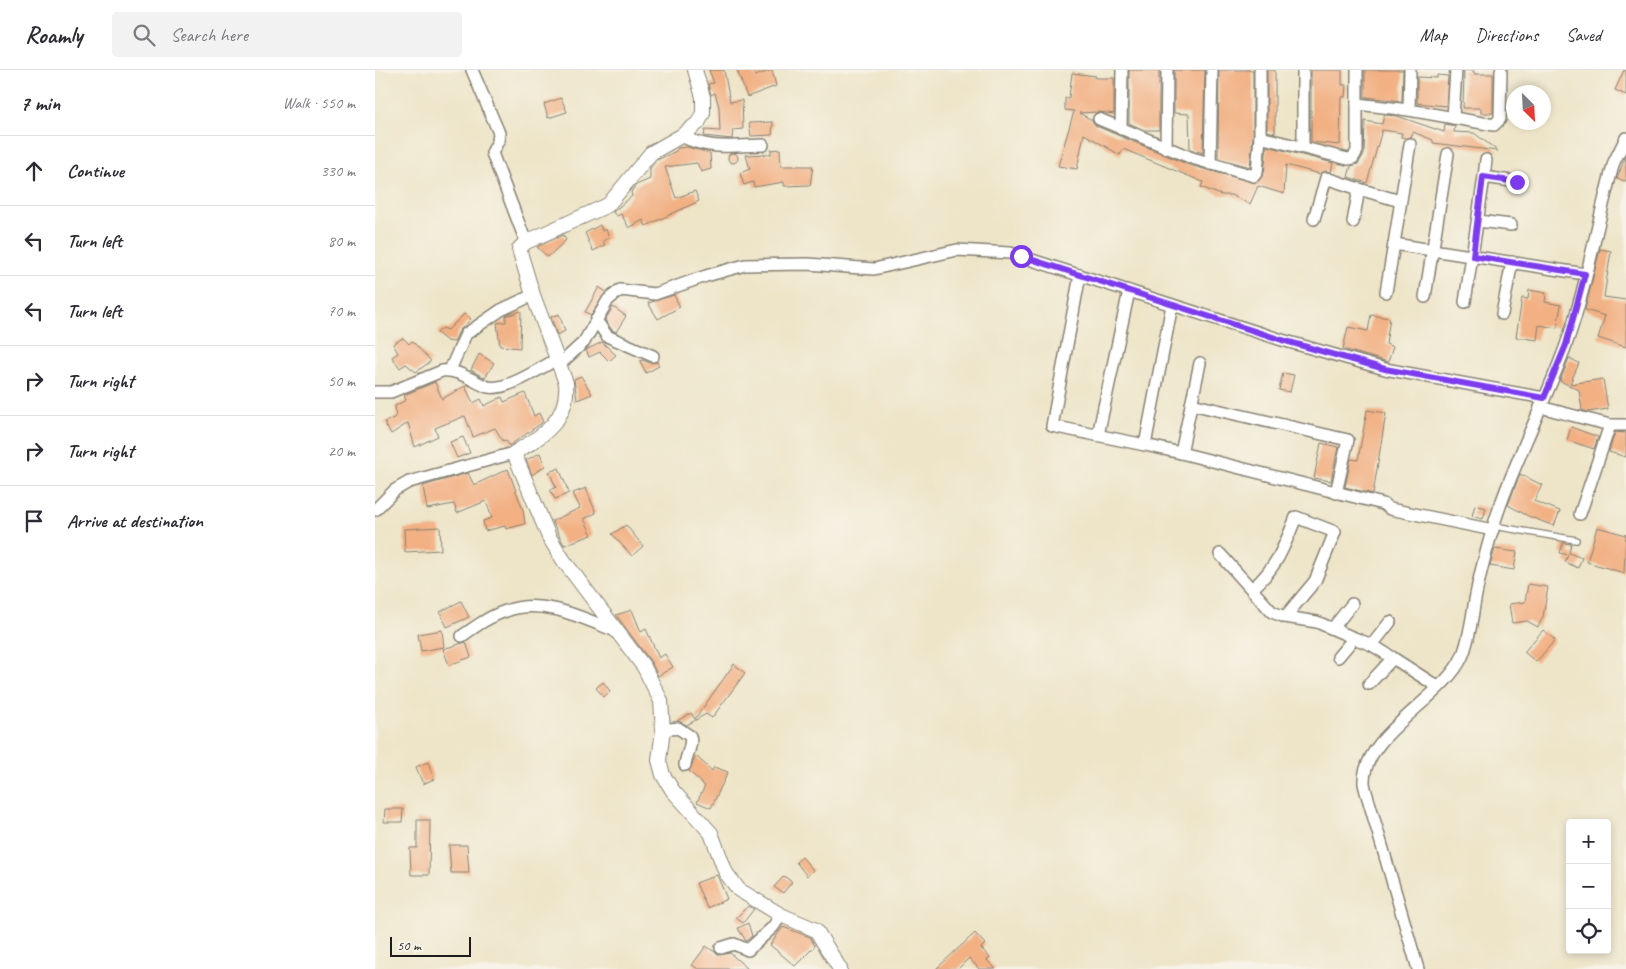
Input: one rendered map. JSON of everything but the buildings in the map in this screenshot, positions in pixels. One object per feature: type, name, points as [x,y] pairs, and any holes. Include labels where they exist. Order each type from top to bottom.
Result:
[{"type":"street","points":[[472,70],[499,133],[498,141],[492,153],[525,242]]},
{"type":"street","points":[[375,510],[395,490],[409,482],[515,453],[541,437],[561,415],[567,394],[559,361],[533,295],[519,252],[521,246],[525,242],[607,205],[651,152],[681,136],[698,123],[703,113],[703,97],[695,70]]},
{"type":"street","points":[[1118,70],[1122,70],[1121,129]]},
{"type":"street","points":[[1166,148],[1167,70]]},
{"type":"street","points":[[1210,164],[1212,70]]},
{"type":"street","points":[[1099,119],[1166,148],[1210,164],[1254,176],[1257,172],[1260,137],[1260,70]]},
{"type":"street","points":[[1303,70],[1303,147]]},
{"type":"street","points":[[1260,137],[1349,159],[1353,158],[1357,152],[1357,70]]},
{"type":"street","points":[[1409,110],[1410,70]]},
{"type":"street","points":[[1453,118],[1456,70]]},
{"type":"street","points":[[1357,104],[1409,110],[1494,125],[1500,119],[1501,70]]},
{"type":"street","points":[[681,136],[698,144],[713,147],[763,146]]},
{"type":"street","points":[[1418,969],[1365,783],[1370,757],[1389,733],[1438,687],[1455,668],[1467,642],[1477,588],[1494,526],[1566,345],[1613,162],[1626,138]]},
{"type":"street","points":[[1386,292],[1411,144]]},
{"type":"street","points":[[1425,297],[1447,154]]},
{"type":"street","points":[[1465,302],[1486,160]]},
{"type":"street","points":[[1483,177],[1517,182]]},
{"type":"street","points":[[1315,219],[1326,178],[1400,201]]},
{"type":"street","points":[[1353,222],[1359,188]]},
{"type":"street","points":[[1478,221],[1511,225]]},
{"type":"street","points":[[1394,244],[1585,274]]},
{"type":"street","points":[[375,392],[391,392],[441,371],[450,370],[487,387],[495,388],[525,377],[559,361],[585,342],[608,300],[620,290],[655,294],[745,265],[808,264],[875,269],[957,250],[1010,253],[1282,340],[1385,369],[1542,403],[1610,426],[1626,425]]},
{"type":"street","points":[[1502,314],[1513,262]]},
{"type":"street","points":[[1080,275],[1053,426],[1181,453],[1383,504],[1391,501],[1494,526]]},
{"type":"street","points":[[1098,435],[1129,290]]},
{"type":"street","points":[[450,370],[466,334],[501,310],[533,295]]},
{"type":"street","points":[[1145,445],[1172,304]]},
{"type":"street","points":[[596,320],[607,336],[653,356]]},
{"type":"street","points":[[1181,453],[1200,363]]},
{"type":"street","points":[[1191,404],[1348,440],[1336,493]]},
{"type":"street","points":[[1580,514],[1610,426]]},
{"type":"street","points":[[515,453],[549,537],[564,561],[644,667],[661,701],[663,730],[659,760],[663,775],[673,791],[711,834],[726,873],[734,885],[741,892],[781,915],[816,930],[840,969]]},
{"type":"street","points":[[1252,589],[1271,571],[1296,516],[1335,532],[1318,576],[1285,616]]},
{"type":"street","points":[[1220,554],[1272,612],[1317,622],[1372,645],[1438,687]]},
{"type":"street","points":[[1333,628],[1352,604]]},
{"type":"street","points":[[462,636],[500,613],[527,606],[569,613],[618,632]]},
{"type":"street","points":[[1372,645],[1390,622]]},
{"type":"street","points":[[1338,657],[1354,638]]},
{"type":"street","points":[[1369,684],[1393,658]]},
{"type":"street","points":[[663,730],[678,728],[690,736],[692,743],[685,756],[685,765]]},
{"type":"street","points":[[721,948],[733,944],[747,950],[773,927],[781,915]]},
{"type":"lane","points":[[1494,526],[1576,540]]},
{"type":"route","points":[[1021,256],[1282,340],[1385,369],[1544,398],[1566,345],[1585,274],[1473,256],[1483,177],[1517,182]]}]
